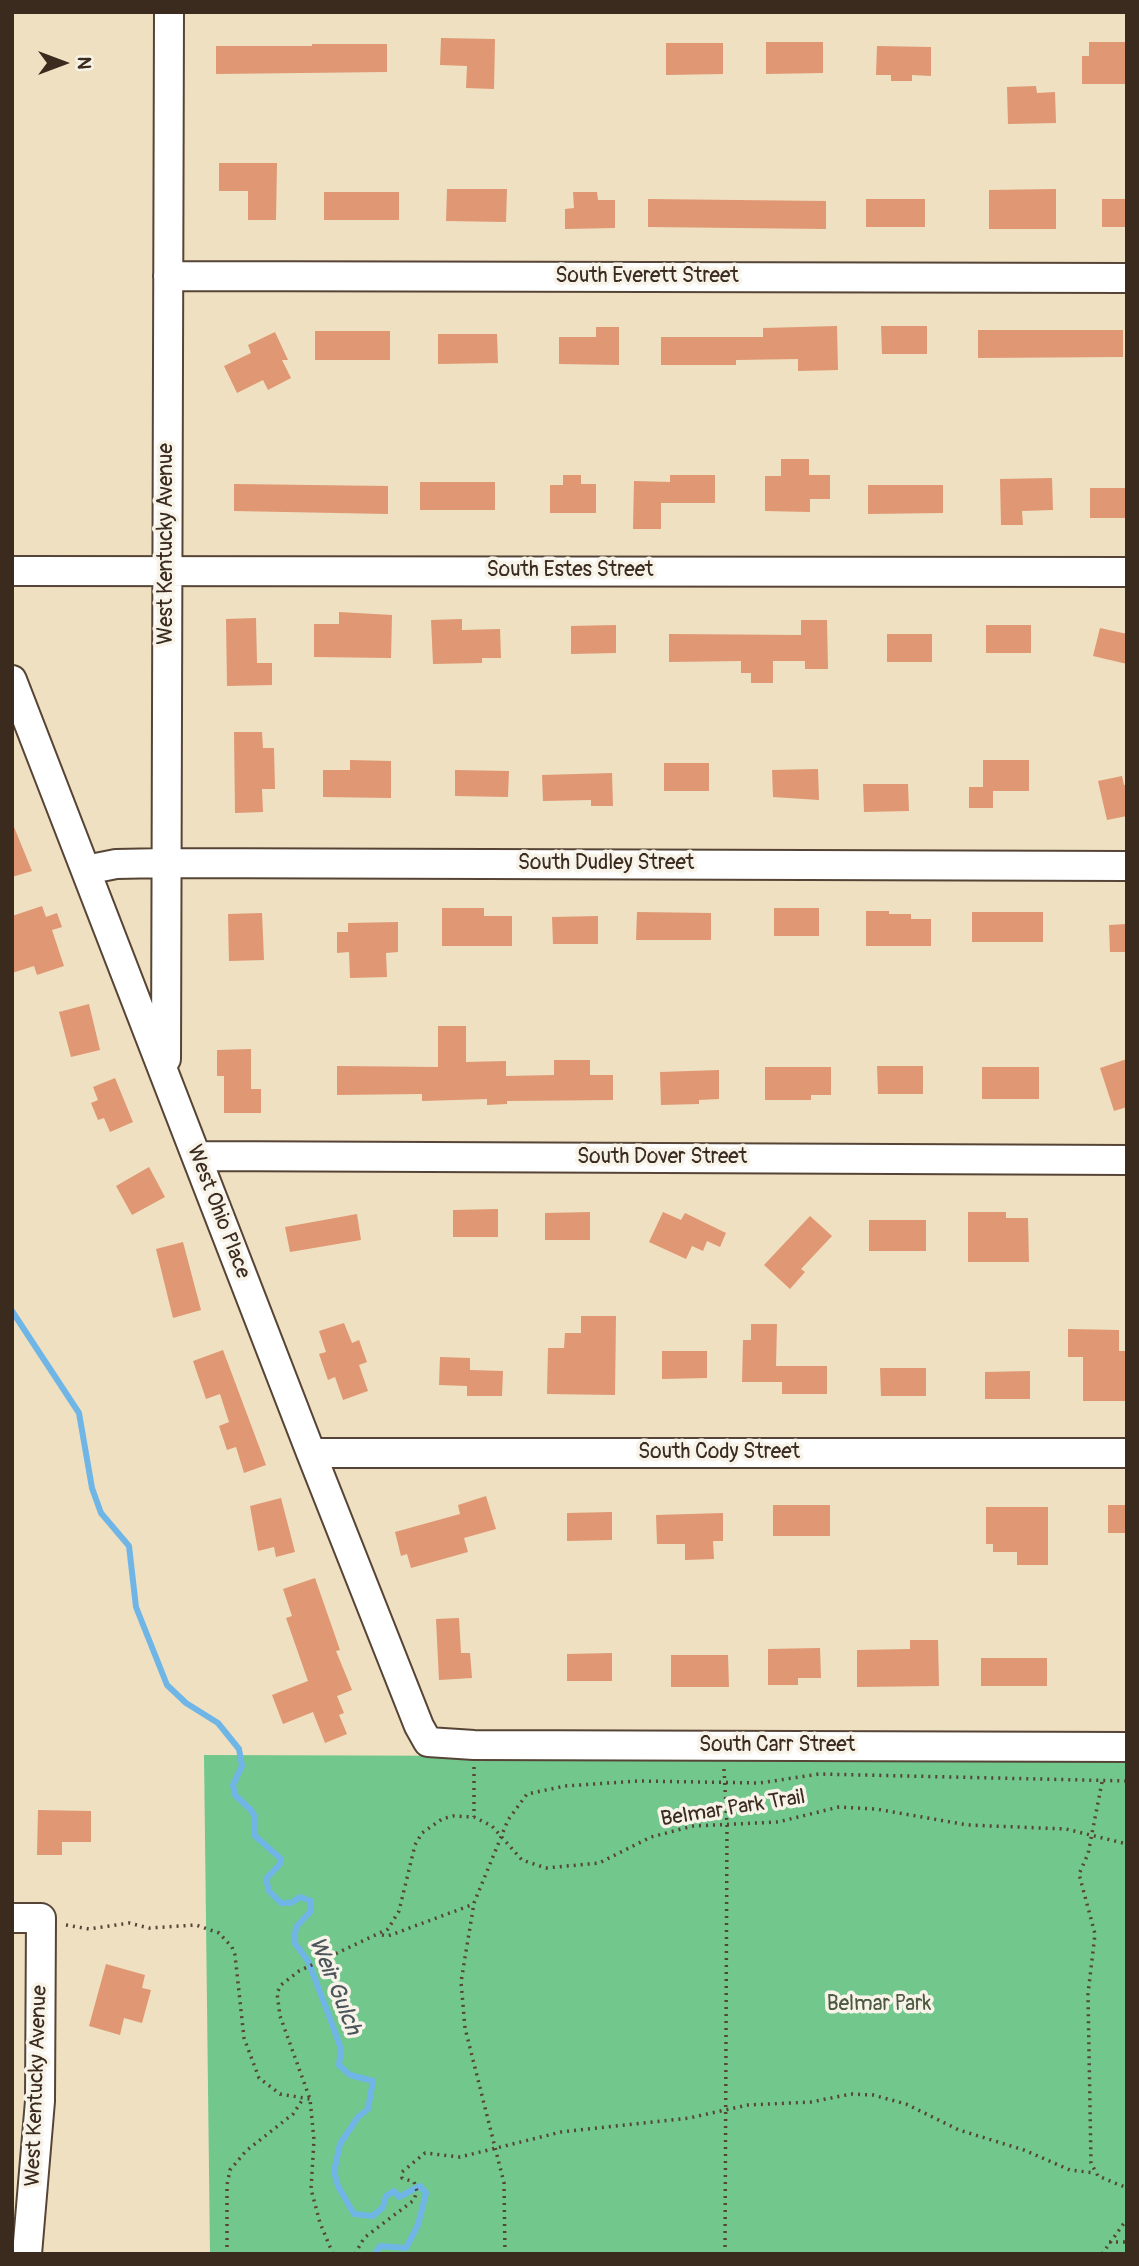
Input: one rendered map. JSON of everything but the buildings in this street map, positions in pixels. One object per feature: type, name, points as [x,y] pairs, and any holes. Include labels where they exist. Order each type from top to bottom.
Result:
[{"type":"street","name":"West Kentucky Avenue","points":[[166,1076],[169,12]]},
{"type":"street","name":"South Everett Street","points":[[168,276],[1127,278]]},
{"type":"street","name":"South Estes Street","points":[[12,570],[1127,572]]},
{"type":"street","name":"West Ohio Place","points":[[12,680],[310,1452],[428,1742]]},
{"type":"street","name":"South Dudley Street","points":[[86,870],[116,864],[165,863],[1127,866]]},
{"type":"street","name":"South Dover Street","points":[[197,1156],[1127,1160]]},
{"type":"street","name":"South Cody Street","points":[[310,1452],[1127,1453]]},
{"type":"street","name":"South Carr Street","points":[[428,1742],[474,1745],[1127,1747]]},
{"type":"street","points":[[12,1918],[41,1918]]},
{"type":"street","name":"West Kentucky Avenue","points":[[27,2254],[40,2101],[41,1918]]},
{"type":"path","points":[[333,2254],[320,2223],[311,2189],[314,2140],[310,2099],[278,2006],[277,1993],[281,1984],[299,1970],[380,1935],[399,1911],[410,1861],[422,1833],[442,1819],[453,1816],[474,1817],[474,1745]]},
{"type":"path","points":[[505,2254],[504,2183],[466,2028],[461,1982],[474,1903],[518,1803],[538,1789],[638,1782],[760,1783],[819,1773],[1127,1781]]},
{"type":"path","points":[[1096,2173],[1091,2163],[1091,2023],[1088,1993],[1095,1934],[1079,1874],[1092,1835],[1102,1782]]},
{"type":"path","points":[[725,1783],[725,2254]]},
{"type":"path","name":"Belmar Park Trail","points":[[474,1817],[492,1826],[522,1860],[558,1869],[599,1863],[652,1837],[693,1826],[778,1822],[839,1807],[876,1809],[968,1825],[1066,1829],[1127,1844]]},
{"type":"path","points":[[380,1935],[388,1936],[474,1903]]},
{"type":"path","points":[[41,1918],[89,1929],[129,1923],[149,1928],[196,1925],[219,1933],[232,1947],[237,1964],[244,2038],[253,2067],[270,2088],[288,2097],[310,2099]]},
{"type":"path","points":[[355,2254],[364,2238],[414,2200],[414,2182],[402,2178],[402,2172],[425,2153],[460,2157],[561,2132],[690,2118],[726,2108],[811,2102],[851,2094],[873,2095],[906,2104],[959,2130],[1024,2150],[1070,2170],[1096,2173],[1127,2188]]},
{"type":"path","points":[[227,2254],[227,2185],[230,2170],[246,2151],[293,2114],[303,2099]]},
{"type":"path","points":[[1102,2254],[1127,2219]]},
{"type":"path","points":[[1109,2242],[1127,2242]]},
{"type":"green space","name":"Belmar Park","points":[[204,1755],[1127,1758],[1127,2254],[210,2254]]},
{"type":"waterway","name":"Weir Gulch","points":[[12,1311],[79,1413],[92,1488],[101,1513],[129,1546],[136,1607],[167,1685],[186,1703],[218,1723],[239,1749],[242,1766],[233,1785],[235,1795],[255,1817],[254,1835],[280,1858],[280,1864],[266,1879],[269,1891],[281,1903],[291,1903],[300,1897],[311,1901],[311,1911],[296,1927],[294,1942],[308,1961],[328,2013],[341,2049],[339,2065],[350,2075],[373,2081],[368,2109],[358,2117],[340,2144],[334,2172],[338,2186],[354,2214],[373,2216],[383,2207],[386,2196],[394,2191],[399,2197],[420,2186],[426,2193],[418,2225],[406,2248],[380,2246],[375,2254]]}]
